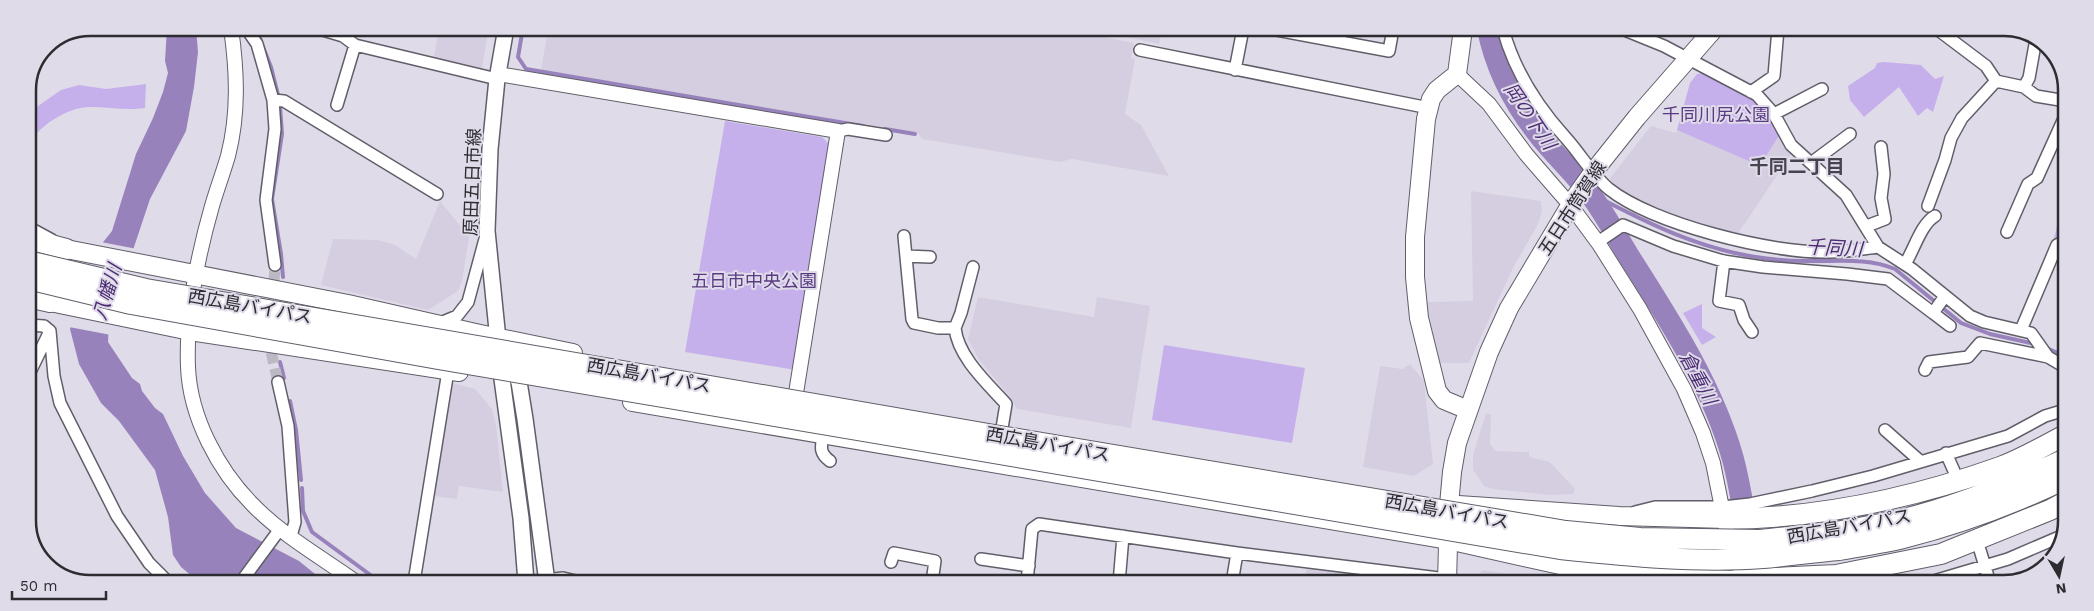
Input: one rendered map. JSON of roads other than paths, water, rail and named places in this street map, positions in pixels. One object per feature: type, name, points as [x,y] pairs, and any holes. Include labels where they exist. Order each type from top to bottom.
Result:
[{"type":"highway","points":[[36,242],[71,250]]},
{"type":"highway","name":"西広島バイパス","points":[[36,263],[146,288],[1006,437],[1566,531],[1640,538],[1838,541],[1902,538],[1962,521],[2022,499],[2058,483]]},
{"type":"highway","name":"西広島バイパス","points":[[36,281],[131,304],[438,359],[1560,549],[1638,558],[1763,558],[1838,541],[1899,520],[1955,504],[2017,481],[2058,462]]},
{"type":"highway","points":[[36,299],[57,304]]},
{"type":"highway","points":[[1725,513],[1753,511],[1806,514],[1905,496],[2001,466],[2058,438]]},
{"type":"highway","points":[[1836,575],[1941,554],[2058,506]]},
{"type":"main road","name":"原田五日市線","points":[[505,36],[490,149],[487,230],[499,338],[510,380],[525,419],[545,575]]},
{"type":"main road","points":[[1462,36],[1457,74],[1437,90],[1429,108],[1424,131],[1414,257],[1416,298],[1424,343],[1437,391],[1444,400],[1468,410]]},
{"type":"main road","name":"五日市筒賀線","points":[[1447,575],[1449,505],[1456,453],[1468,410],[1489,352],[1509,308],[1592,173],[1627,129],[1708,36]]},
{"type":"main road","name":"西広島バイパス","points":[[71,250],[348,304],[437,325],[652,368],[1449,505],[1619,516],[1725,513]]},
{"type":"main road","name":"西広島バイパス","points":[[57,304],[184,330],[510,380],[823,435],[1448,540],[1569,567],[1641,575]]},
{"type":"main road","name":"原田五日市線","points":[[510,380],[525,575]]},
{"type":"street","points":[[232,36],[236,62],[234,120],[228,155],[193,273],[184,330],[194,404],[212,452],[233,483],[282,534],[345,575]]},
{"type":"street","points":[[252,36],[257,44],[273,100],[275,129],[266,200],[275,265]]},
{"type":"street","points":[[343,36],[355,45],[498,76],[838,131],[848,129],[886,135]]},
{"type":"street","points":[[1235,70],[1242,36]]},
{"type":"street","points":[[1309,36],[1389,51],[1392,36]]},
{"type":"street","points":[[1506,36],[1517,68],[1551,122],[1592,173],[1623,198],[1664,218],[1697,230],[1804,252],[1847,251],[1878,247]]},
{"type":"street","points":[[1639,36],[1688,58],[1751,92],[1766,103],[1791,145],[1846,196],[1867,226],[1878,247],[1905,264],[1944,298],[1970,316],[1984,322],[2031,333],[2046,355]]},
{"type":"street","points":[[1751,92],[1774,76],[1777,36]]},
{"type":"street","points":[[1948,36],[1986,66],[1996,81],[2024,87],[2036,96],[2058,100]]},
{"type":"street","points":[[337,105],[355,45]]},
{"type":"street","points":[[2024,87],[2029,78],[2035,46]]},
{"type":"street","points":[[1140,50],[1429,108]]},
{"type":"street","points":[[1457,74],[1489,104],[1526,154],[1573,203],[1600,240],[1640,309],[1684,389],[1706,440],[1725,513],[1738,575]]},
{"type":"street","points":[[1928,206],[1951,138],[1962,118],[1996,81]]},
{"type":"street","points":[[1774,114],[1822,89]]},
{"type":"street","points":[[273,100],[284,101],[437,194]]},
{"type":"street","points":[[796,392],[838,131]]},
{"type":"street","points":[[2007,232],[2028,184],[2037,178],[2058,132]]},
{"type":"street","points":[[1811,163],[1850,134]]},
{"type":"street","points":[[1867,226],[1885,219],[1880,198],[1884,174],[1881,147]]},
{"type":"street","points":[[1905,264],[1914,250],[1926,223],[1936,216]]},
{"type":"street","points":[[1600,240],[1626,225],[1673,246],[1724,261],[1763,268],[1888,279],[1950,326]]},
{"type":"street","points":[[36,230],[71,250]]},
{"type":"street","points":[[437,325],[457,316],[464,310],[468,302],[487,230]]},
{"type":"street","points":[[904,236],[912,319],[914,323],[955,328]]},
{"type":"street","points":[[2021,330],[2058,245]]},
{"type":"street","points":[[906,256],[930,257]]},
{"type":"street","points":[[1724,261],[1718,301],[1739,305],[1744,320],[1752,332]]},
{"type":"street","points":[[973,267],[961,313],[955,328],[956,340],[968,359],[1006,404],[1002,428]]},
{"type":"street","points":[[1933,312],[1944,298]]},
{"type":"street","points":[[36,303],[57,304]]},
{"type":"street","points":[[36,326],[44,326],[50,331],[54,376],[60,403],[117,516],[149,563],[161,575]]},
{"type":"street","points":[[36,360],[50,331]]},
{"type":"street","points":[[1925,370],[1929,362],[1968,357],[1980,343],[2046,355],[2058,362]]},
{"type":"street","points":[[415,575],[448,370]]},
{"type":"street","points":[[247,575],[282,534],[295,522],[288,426],[278,382]]},
{"type":"street","points":[[1753,511],[1812,491],[2008,436],[2045,416],[2058,412]]},
{"type":"street","points":[[1886,430],[1920,461]]},
{"type":"street","points":[[823,435],[820,450],[823,456],[830,461]]},
{"type":"street","points":[[1946,453],[1954,471]]},
{"type":"street","points":[[1028,575],[1032,529],[1039,524],[1402,575]]},
{"type":"street","points":[[1120,575],[1123,536]]},
{"type":"street","points":[[1956,575],[1986,567],[2055,540]]},
{"type":"street","points":[[1980,550],[1988,575]]},
{"type":"street","points":[[891,562],[894,553],[935,561],[933,575]]},
{"type":"street","points":[[1233,575],[1237,553]]},
{"type":"street","points":[[981,559],[1029,566]]},
{"type":"water","name":"八幡川","points":[[167,36],[197,36],[198,52],[186,131],[150,199],[109,322],[108,342],[132,378],[140,384],[142,391],[155,408],[163,414],[183,456],[205,493],[236,528],[299,561],[316,575],[191,575],[181,567],[173,555],[168,517],[155,470],[119,421],[101,403],[79,364],[70,329],[100,246],[112,231],[136,154],[163,92],[168,73],[165,61]]},
{"type":"waterway","points":[[259,36],[261,41]]},
{"type":"waterway","points":[[522,36],[518,57],[526,69],[863,126]]},
{"type":"waterway","name":"倉重川","points":[[1490,36],[1497,62],[1511,93],[1539,135],[1581,182],[1601,209],[1675,330],[1702,380],[1714,406],[1733,459],[1751,560]]},
{"type":"waterway","points":[[263,47],[271,67],[278,95]]},
{"type":"waterway","points":[[280,107],[282,134],[272,199],[283,277]]},
{"type":"waterway","points":[[885,129],[915,134]]},
{"type":"waterway","name":"千同川","points":[[1590,193],[1652,224],[1717,249],[1774,259],[1862,261],[1884,265],[1895,269],[1961,323],[1990,334],[2035,344]]},
{"type":"waterway","name":"千同川","points":[[2044,347],[2058,353]]},
{"type":"waterway","points":[[280,362],[284,378]]},
{"type":"waterway","points":[[290,401],[296,430],[301,480]]},
{"type":"waterway","points":[[302,488],[303,511],[312,532],[370,575]]},
{"type":"tunnel","points":[[272,315],[275,265]]},
{"type":"tunnel","points":[[271,336],[271,352],[278,382]]},
{"type":"district","name":"千同二丁目","points":[[1797,166]]},
{"type":"park label","name":"千同川尻公園","points":[[1716,114]]},
{"type":"park label","name":"五日市中央公園","points":[[754,280]]},
{"type":"water label","name":"岡の下川","points":[[1530,116]]}]
